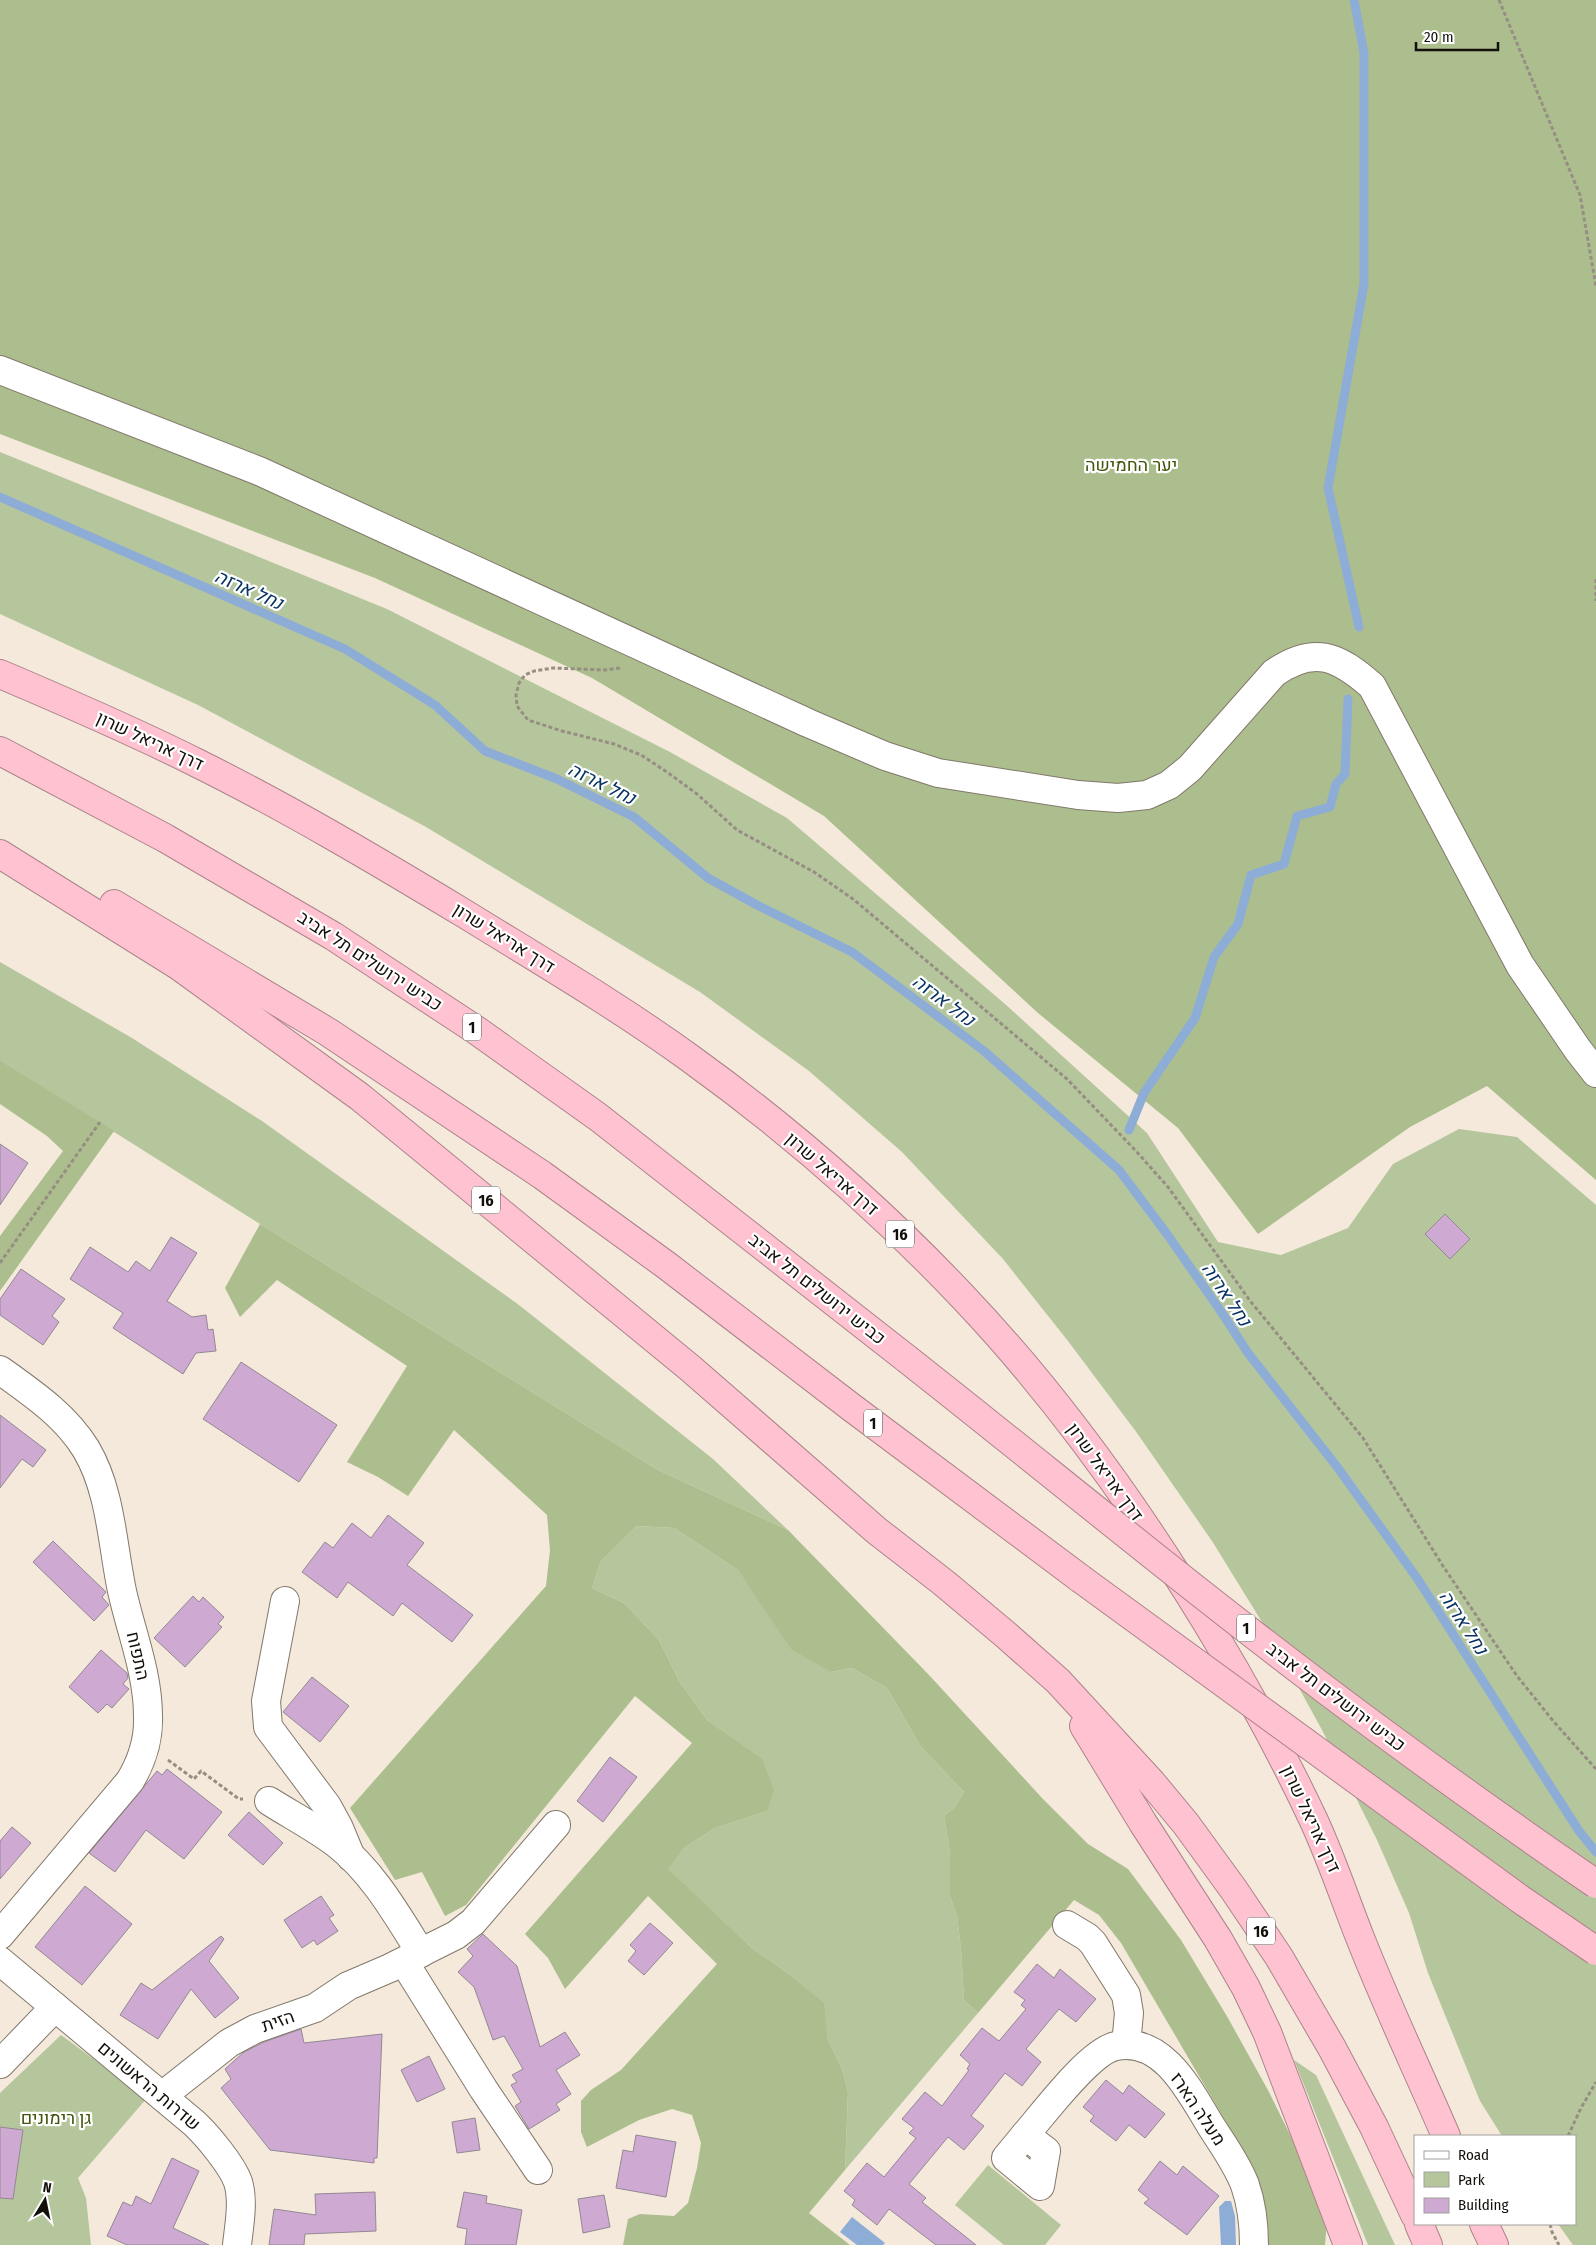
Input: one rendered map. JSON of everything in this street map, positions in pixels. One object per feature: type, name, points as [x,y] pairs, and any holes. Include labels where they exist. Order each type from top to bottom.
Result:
[{"type":"highway","name":"דרך אריאל שרון","points":[[0,674],[143,737],[306,820],[413,882],[624,1012],[694,1061],[765,1116],[835,1174],[936,1269],[1009,1349],[1071,1425],[1140,1520],[1208,1624],[1274,1740],[1314,1820],[1362,1941],[1446,2135]]},
{"type":"highway","name":"כביש ירושלים תל אביב","points":[[0,751],[165,838],[333,936],[476,1030],[598,1117],[907,1359],[1225,1612],[1360,1716],[1494,1814],[1596,1884]]},
{"type":"highway","name":"1","points":[[0,843],[111,902],[328,1032],[542,1174],[666,1265],[1081,1580],[1513,1894],[1596,1951]]},
{"type":"highway","name":"16","points":[[0,854],[179,966],[360,1097],[690,1368],[877,1531],[972,1606],[1058,1681],[1152,1783],[1186,1824],[1234,1890],[1279,1957],[1332,2048],[1374,2127],[1414,2213]]},
{"type":"highway","points":[[1058,1681],[1143,1823],[1218,1938],[1246,1988],[1267,2032],[1348,2245]]},
{"type":"highway","points":[[1419,2225],[1428,2245]]},
{"type":"highway","points":[[1484,2225],[1494,2245]]},
{"type":"street","points":[[0,370],[259,471],[808,724],[884,756],[938,773],[1013,786],[1118,798],[1148,794],[1169,785],[1190,768],[1274,673],[1291,661],[1311,656],[1337,660],[1356,672],[1372,686],[1520,965],[1596,1073]]},
{"type":"street","name":"התפוח","points":[[0,1370],[40,1398],[60,1416],[78,1437],[94,1464],[106,1498],[122,1589],[143,1674],[148,1716],[146,1743],[140,1764],[130,1781],[0,1935]]},
{"type":"street","points":[[285,1601],[266,1701],[268,1727],[326,1806],[339,1828],[350,1857]]},
{"type":"street","points":[[269,1801],[336,1844],[350,1857],[394,1909],[412,1957],[484,2090],[538,2170]]},
{"type":"street","name":"הזית","points":[[162,2096],[229,2043],[255,2029],[315,2008],[348,1986],[456,1935],[473,1922],[556,1825]]},
{"type":"street","points":[[1025,2135],[1095,2056],[1105,2049],[1126,2045],[1129,2013],[1123,1990],[1093,1943],[1087,1937],[1067,1925]]},
{"type":"street","name":"שדרות הראשונים","points":[[0,1961],[204,2132],[238,2182],[240,2222],[237,2245]]},
{"type":"street","points":[[0,2064],[55,2007]]},
{"type":"street","name":"מעלה הארז","points":[[1126,2045],[1137,2046],[1157,2055],[1175,2072],[1188,2090],[1238,2170],[1245,2185],[1253,2217],[1254,2245]]},
{"type":"path","points":[[1499,0],[1580,195],[1596,286]]},
{"type":"path","points":[[1596,579],[1596,601]]},
{"type":"path","points":[[660,656],[632,666],[605,670],[553,668],[534,671],[525,676],[519,683],[516,695],[517,706],[528,720],[614,744],[641,755],[667,772],[697,794],[737,830],[814,872],[853,899],[1067,1079],[1168,1187],[1251,1302],[1363,1438],[1442,1566],[1517,1676],[1554,1722],[1596,1769]]},
{"type":"path","points":[[0,1263],[100,1122]]},
{"type":"path","points":[[146,1743],[194,1779],[201,1771],[239,1798],[269,1801]]},
{"type":"path","points":[[1568,2135],[1596,2082]]},
{"type":"path","points":[[1550,2225],[1559,2245]]},
{"type":"green space","name":"יער החמישה","points":[[0,0],[1596,0],[1596,1180],[1487,1086],[1410,1127],[1258,1234],[1178,1128],[1038,1013],[824,816],[592,678],[375,578],[0,434]]},
{"type":"green space","points":[[0,452],[387,609],[670,752],[787,818],[1005,1004],[1147,1133],[1218,1242],[1281,1255],[1348,1228],[1393,1164],[1459,1129],[1517,1137],[1596,1205],[1596,2245],[1573,2245],[1559,2225],[1576,2225],[1576,2135],[1501,2135],[1480,2101],[1428,1973],[1409,1913],[1377,1840],[1322,1730],[1270,1635],[1212,1541],[1137,1433],[1003,1259],[902,1152],[809,1071],[700,992],[426,827],[198,705],[0,614]]},
{"type":"green space","points":[[0,962],[132,1038],[262,1121],[519,1305],[713,1459],[788,1530],[658,1470],[260,1224],[0,1060]]},
{"type":"green space","points":[[0,1060],[114,1131],[0,1291],[0,1236],[63,1151],[47,1136],[0,1104]]},
{"type":"green space","points":[[260,1224],[658,1470],[788,1530],[929,1675],[1043,1799],[1088,1844],[1128,1869],[1181,1940],[1228,2018],[1269,2092],[1319,2194],[1327,2221],[1325,2245],[1267,2245],[1251,2169],[1233,2134],[1121,1943],[1099,1915],[1074,1900],[978,2013],[964,2000],[957,1916],[950,1896],[950,1852],[944,1816],[954,1808],[964,1792],[921,1747],[887,1688],[852,1668],[831,1672],[791,1649],[738,1570],[674,1528],[637,1526],[601,1561],[592,1588],[624,1603],[659,1640],[679,1681],[707,1720],[762,1759],[774,1790],[767,1811],[715,1828],[684,1848],[668,1869],[752,1948],[789,1974],[824,2003],[828,2040],[842,2069],[848,2092],[845,2170],[809,2213],[850,2245],[623,2245],[628,2219],[640,2214],[674,2216],[688,2203],[701,2143],[692,2115],[672,2109],[639,2120],[587,2147],[581,2132],[581,2101],[591,2090],[621,2070],[717,1964],[648,1896],[565,1989],[548,1958],[525,1934],[692,1743],[635,1696],[466,1905],[445,1916],[422,1872],[395,1880],[350,1808],[546,1586],[550,1550],[547,1515],[454,1430],[408,1496],[378,1477],[347,1462],[407,1366],[277,1280],[240,1317],[225,1288]]},
{"type":"green space","points":[[637,1526],[674,1528],[738,1570],[763,1605],[831,1672],[852,1668],[887,1688],[921,1747],[964,1792],[954,1808],[944,1816],[950,1852],[950,1896],[957,1916],[964,2000],[978,2013],[845,2170],[848,2092],[842,2069],[828,2040],[823,2003],[789,1974],[752,1948],[667,1869],[684,1848],[715,1828],[767,1811],[762,1760],[707,1720],[679,1681],[659,1640],[624,1603],[592,1588],[601,1561]]},
{"type":"green space","name":"גן רימונים","points":[[61,2035],[147,2098],[78,2178],[86,2198],[91,2245],[0,2245],[0,2093]]},
{"type":"green space","points":[[1294,2060],[1316,2075],[1395,2245],[1368,2245]]},
{"type":"green space","points":[[988,2165],[1061,2225],[1045,2245],[1004,2245],[955,2205]]},
{"type":"water","points":[[1225,2201],[1231,2201],[1235,2216],[1236,2245],[1221,2245],[1219,2207]]},
{"type":"water","points":[[852,2217],[885,2243],[883,2245],[857,2245],[840,2232]]},
{"type":"building","points":[[0,1144],[28,1163],[0,1205]]},
{"type":"building","points":[[1445,1214],[1470,1239],[1450,1259],[1425,1234]]},
{"type":"building","points":[[171,1237],[197,1253],[167,1301],[192,1317],[206,1315],[208,1330],[213,1329],[216,1351],[196,1353],[183,1374],[113,1328],[123,1313],[70,1279],[90,1247],[128,1272],[136,1261],[150,1271]]},
{"type":"building","points":[[21,1269],[65,1299],[52,1316],[59,1322],[43,1345],[0,1315],[0,1299]]},
{"type":"building","points":[[241,1362],[337,1425],[299,1482],[203,1419]]},
{"type":"building","points":[[0,1415],[46,1450],[33,1467],[22,1459],[0,1488]]},
{"type":"building","points":[[388,1515],[424,1543],[407,1565],[473,1615],[452,1642],[402,1603],[393,1616],[348,1582],[337,1598],[302,1572],[325,1542],[333,1548],[352,1523],[371,1538]]},
{"type":"building","points":[[53,1541],[106,1592],[102,1597],[109,1605],[94,1621],[33,1562]]},
{"type":"building","points":[[193,1596],[199,1602],[203,1597],[224,1617],[218,1624],[222,1627],[185,1667],[154,1638]]},
{"type":"building","points":[[101,1650],[127,1673],[128,1678],[123,1684],[129,1689],[112,1708],[107,1704],[98,1713],[69,1687]]},
{"type":"building","points":[[312,1677],[349,1706],[320,1742],[283,1712]]},
{"type":"building","points":[[610,1757],[637,1777],[603,1822],[577,1801]]},
{"type":"building","points":[[167,1769],[222,1812],[184,1859],[146,1830],[115,1872],[89,1853],[157,1771],[162,1775]]},
{"type":"building","points":[[249,1812],[283,1843],[263,1865],[228,1835]]},
{"type":"building","points":[[12,1827],[31,1843],[0,1879],[0,1841]]},
{"type":"building","points":[[85,1886],[132,1924],[82,1985],[35,1947]]},
{"type":"building","points":[[321,1896],[334,1915],[329,1918],[338,1931],[317,1945],[314,1940],[302,1948],[284,1920]]},
{"type":"building","points":[[650,1923],[673,1943],[644,1975],[628,1961],[636,1951],[630,1945]]},
{"type":"building","points":[[483,1934],[517,1966],[540,2047],[565,2032],[580,2055],[556,2070],[571,2094],[556,2104],[560,2110],[529,2129],[515,2106],[521,2102],[511,2085],[517,2082],[512,2075],[523,2069],[504,2036],[493,2040],[474,1987],[458,1972],[473,1956],[467,1949]]},
{"type":"building","points":[[221,1936],[224,1939],[209,1961],[239,1998],[215,2018],[191,1989],[158,2039],[120,2015],[141,1983],[152,1990]]},
{"type":"building","points":[[1037,1964],[1054,1978],[1060,1969],[1096,1999],[1076,2022],[1059,2009],[1026,2049],[1041,2062],[1022,2086],[1005,2073],[971,2116],[984,2126],[964,2150],[948,2137],[909,2184],[926,2198],[922,2202],[976,2245],[936,2245],[889,2209],[877,2225],[852,2205],[855,2200],[844,2191],[867,2163],[884,2177],[916,2138],[909,2133],[914,2128],[902,2119],[925,2092],[942,2106],[969,2070],[967,2069],[970,2064],[960,2055],[982,2028],[999,2041],[1026,2009],[1021,2005],[1025,2000],[1014,1992]]},
{"type":"building","points":[[301,2029],[304,2043],[382,2034],[377,2158],[374,2158],[374,2163],[270,2150],[221,2088],[231,2079],[225,2069],[244,2052],[264,2042]]},
{"type":"building","points":[[429,2056],[445,2089],[417,2102],[401,2070]]},
{"type":"building","points":[[1106,2080],[1123,2094],[1129,2085],[1165,2114],[1145,2138],[1129,2125],[1116,2141],[1090,2121],[1094,2116],[1083,2107]]},
{"type":"building","points":[[475,2118],[480,2150],[457,2153],[452,2122]]},
{"type":"building","points":[[0,2127],[23,2130],[13,2199],[0,2198]]},
{"type":"building","points":[[636,2135],[676,2142],[666,2197],[616,2188],[623,2150],[633,2152]]},
{"type":"building","points":[[172,2158],[199,2171],[173,2228],[209,2245],[127,2245],[107,2236],[123,2202],[132,2206],[136,2196],[151,2204]]},
{"type":"building","points":[[1160,2161],[1177,2175],[1183,2166],[1219,2196],[1187,2235],[1144,2203],[1149,2199],[1138,2190]]},
{"type":"building","points":[[375,2192],[376,2231],[305,2234],[304,2245],[269,2245],[274,2209],[316,2215],[315,2194]]},
{"type":"building","points":[[464,2192],[487,2196],[486,2203],[522,2210],[516,2245],[465,2245],[467,2229],[457,2227]]},
{"type":"building","points":[[604,2195],[610,2227],[583,2233],[578,2199]]},
{"type":"waterway","points":[[1354,0],[1364,53],[1364,284],[1328,488],[1359,627]]},
{"type":"waterway","name":"נחל ארזה","points":[[0,497],[345,649],[435,705],[485,751],[557,779],[634,817],[708,878],[757,905],[852,952],[984,1051],[1119,1170],[1167,1234],[1248,1353],[1338,1468],[1417,1578],[1579,1831],[1596,1852]]},
{"type":"waterway","points":[[1129,1130],[1144,1093],[1195,1018],[1214,957],[1238,924],[1251,875],[1284,864],[1297,816],[1330,807],[1336,784],[1345,774],[1348,699]]}]
